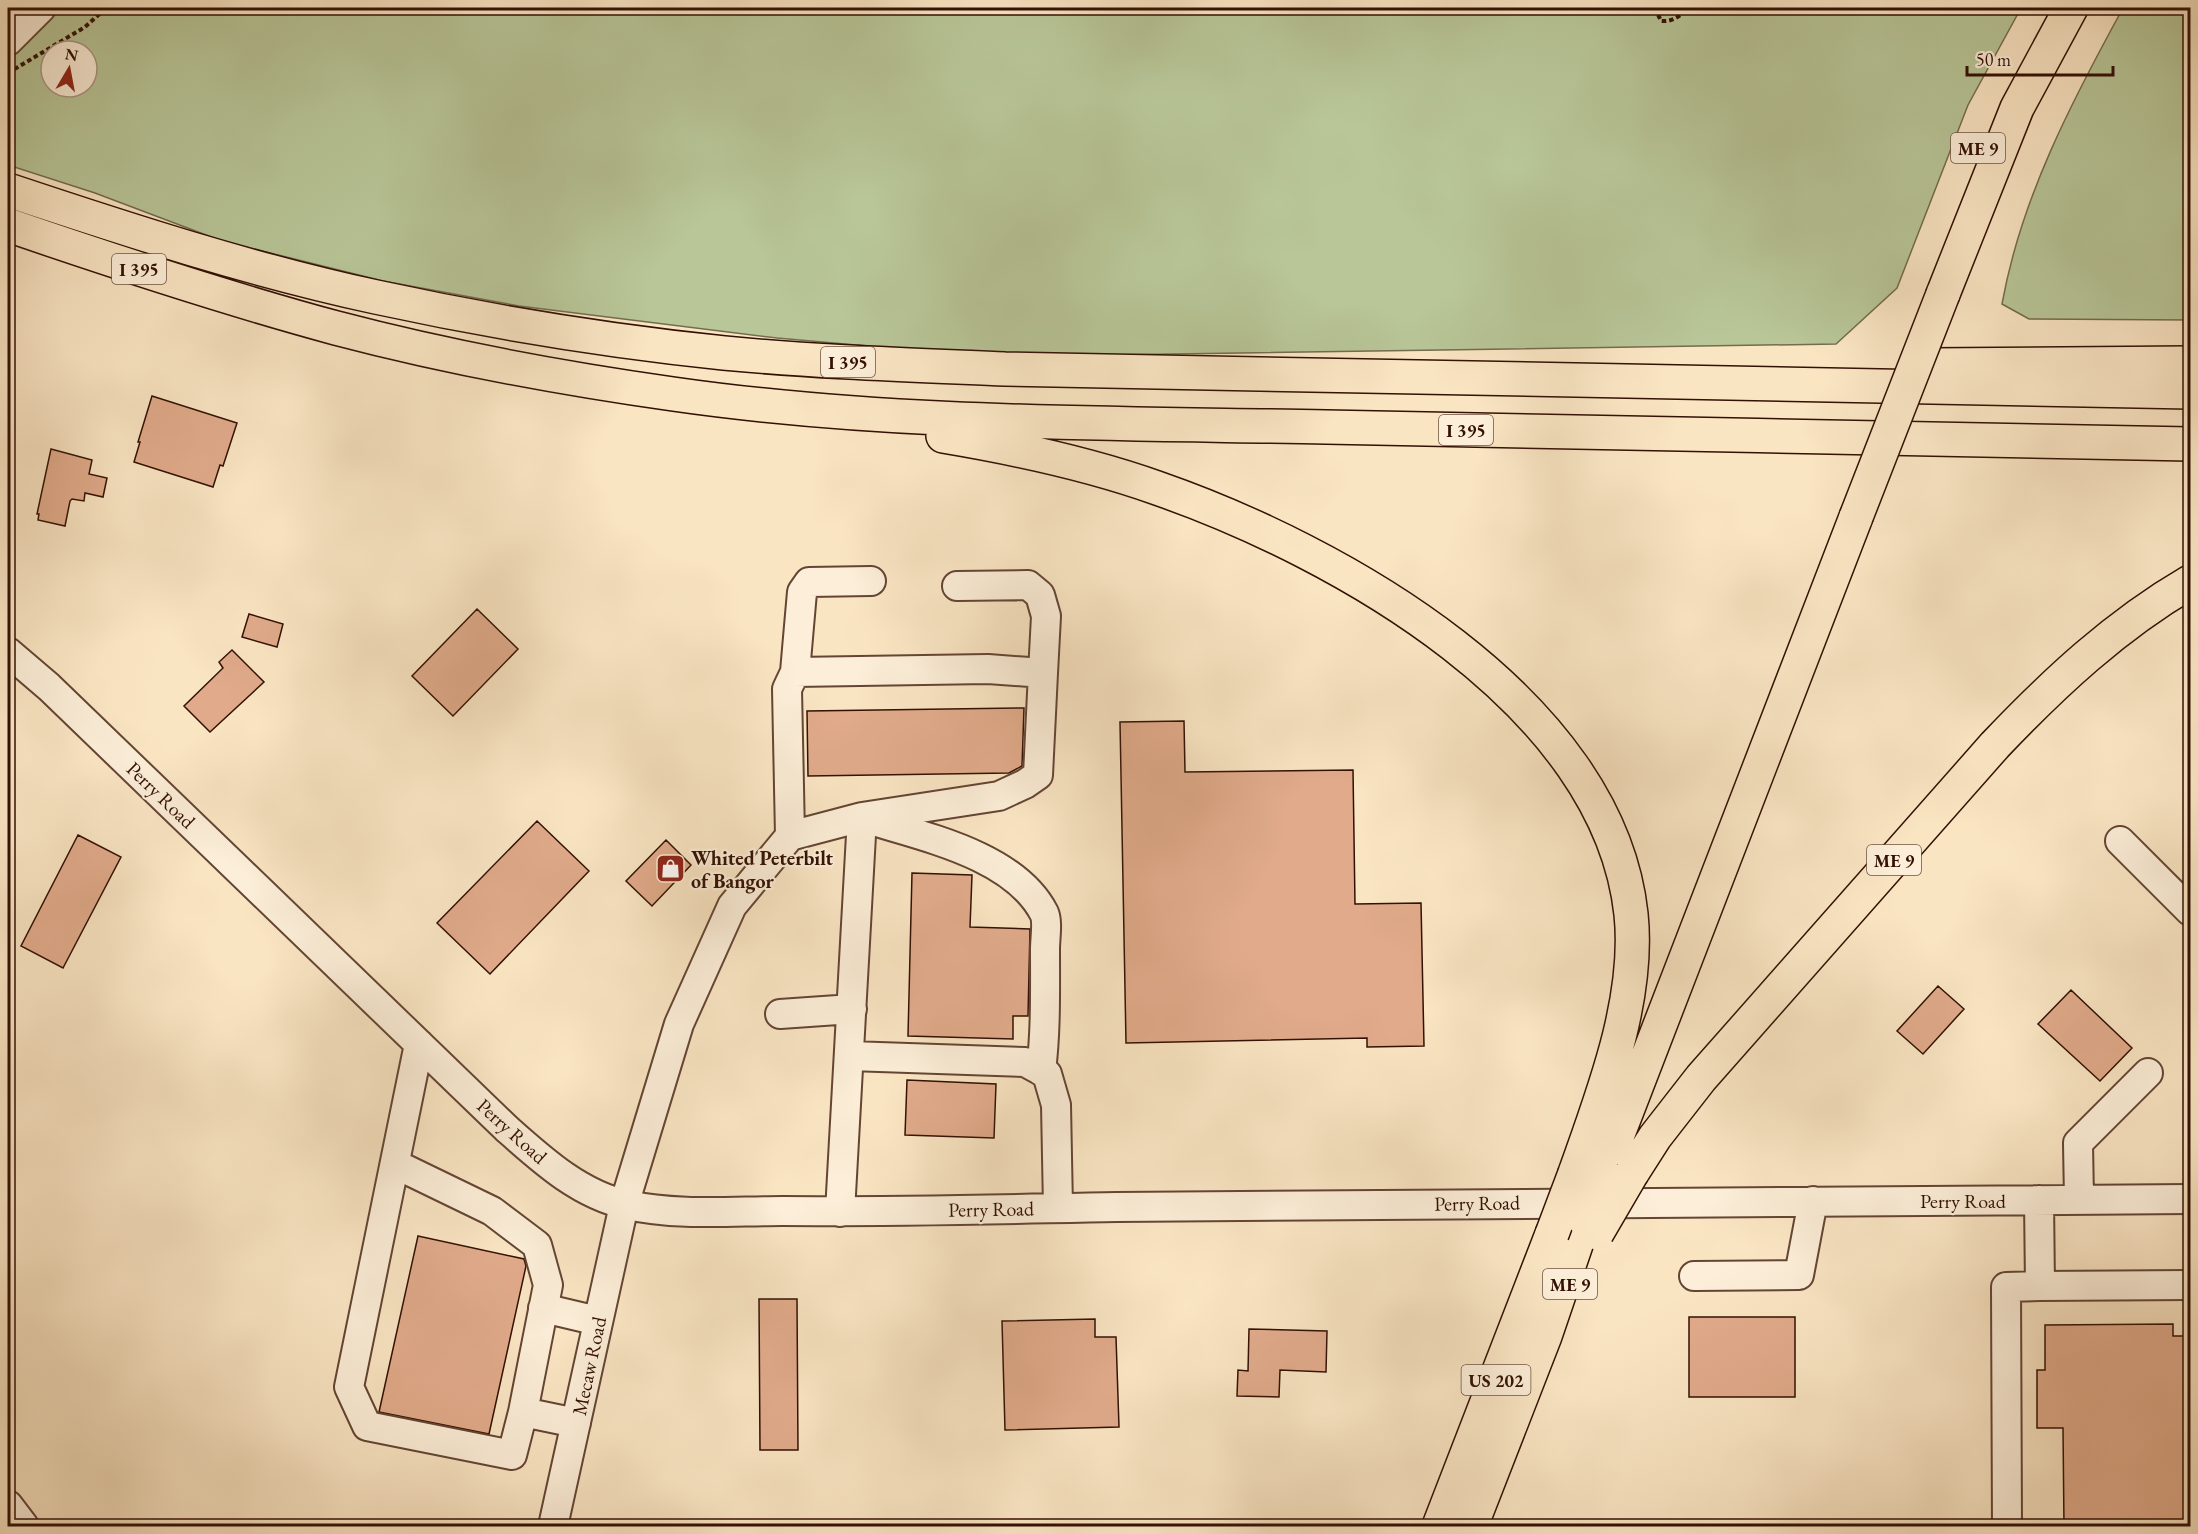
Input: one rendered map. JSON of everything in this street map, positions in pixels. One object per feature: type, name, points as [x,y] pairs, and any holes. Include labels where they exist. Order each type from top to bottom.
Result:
[{"type":"highway","name":"ME 9","points":[[1932,294],[1993,114],[2048,8]]},
{"type":"highway","points":[[1595,1116],[1648,996],[1845,517],[1932,294],[2013,116],[2071,8]]},
{"type":"highway","name":"I 395","points":[[8,190],[236,261],[374,296],[514,324],[654,345],[794,359],[1005,369],[2190,392]]},
{"type":"highway","name":"I 395","points":[[8,225],[207,291],[372,337],[539,373],[675,395],[742,403],[879,415],[1004,421],[2190,444]]},
{"type":"highway","points":[[1679,382],[1755,373],[1843,367],[2190,363]]},
{"type":"highway","points":[[742,403],[1031,452],[1095,468],[1155,487],[1240,520],[1317,557],[1410,614],[1476,663],[1514,698],[1549,737],[1578,776],[1607,829],[1625,880],[1631,914],[1631,966],[1622,1022],[1595,1116]]},
{"type":"highway","points":[[1603,1173],[1845,517]]},
{"type":"highway","name":"ME 9","points":[[1545,1336],[1576,1233],[1603,1173],[1655,1137],[1701,1078],[2009,730],[2062,677],[2088,655],[2144,612],[2190,582]]},
{"type":"highway","name":"US 202","points":[[1439,1527],[1603,1173],[1595,1116]]},
{"type":"highway","name":"US 202","points":[[1471,1527],[1545,1336]]},
{"type":"street","points":[[8,41],[41,8]]},
{"type":"street","points":[[871,581],[809,582],[802,592],[795,672],[787,689],[790,836],[862,818],[999,796],[1038,775],[1046,616],[1040,595],[1028,585],[957,586]]},
{"type":"street","name":"Perry Road","points":[[8,652],[49,687],[506,1128],[541,1159],[590,1192],[624,1204],[670,1210],[840,1212],[1058,1208],[2190,1199]]},
{"type":"street","points":[[795,672],[988,669],[1042,673]]},
{"type":"street","points":[[840,1212],[862,818]]},
{"type":"street","points":[[862,818],[946,844],[985,860],[1024,886],[1045,915],[1045,1036],[1041,1071]]},
{"type":"street","name":"Mecaw Road","points":[[553,1527],[624,1204],[679,1024],[732,906],[790,836]]},
{"type":"street","points":[[2120,841],[2190,911]]},
{"type":"street","points":[[780,1014],[852,1009]]},
{"type":"street","points":[[394,1164],[492,1211],[537,1245],[548,1285],[523,1412],[512,1455],[367,1426],[349,1387],[394,1164],[419,1044]]},
{"type":"street","points":[[850,1056],[1025,1062],[1047,1074],[1056,1106],[1058,1208]]},
{"type":"street","points":[[2079,1200],[2078,1143],[2148,1073]]},
{"type":"street","points":[[2039,1200],[2040,1286]]},
{"type":"street","points":[[1694,1276],[1799,1275],[1813,1201]]},
{"type":"street","points":[[2007,1527],[2006,1287],[2190,1285]]},
{"type":"street","points":[[543,1308],[598,1321]]},
{"type":"street","points":[[523,1412],[576,1423]]},
{"type":"street","points":[[8,1504],[24,1527]]},
{"type":"path","points":[[8,73],[85,27],[106,8]]},
{"type":"path","points":[[1655,8],[1661,21],[1666,22],[1688,8]]},
{"type":"green space","points":[[8,8],[2021,8],[1968,105],[1897,288],[1836,344],[1044,356],[936,352],[777,338],[519,306],[383,281],[222,241],[95,193],[8,165]]},
{"type":"green space","points":[[2123,8],[2190,8],[2190,320],[2029,319],[2002,304],[2022,226],[2035,188],[2067,115]]},
{"type":"building","points":[[152,396],[237,423],[223,466],[220,465],[213,487],[134,462]]},
{"type":"building","points":[[51,449],[92,460],[89,474],[107,478],[103,497],[85,493],[84,501],[72,499],[70,501],[65,526],[38,520],[39,514],[37,514]]},
{"type":"building","points":[[477,609],[518,649],[453,716],[412,676]]},
{"type":"building","points":[[249,614],[283,624],[277,647],[242,637]]},
{"type":"building","points":[[232,650],[264,682],[210,732],[184,706],[223,668],[219,662]]},
{"type":"building","points":[[1024,708],[1022,766],[1009,773],[808,776],[807,711]]},
{"type":"building","points":[[1184,721],[1185,772],[1353,770],[1355,904],[1421,903],[1424,1046],[1367,1047],[1367,1038],[1126,1043],[1120,722]]},
{"type":"building","points":[[537,821],[589,871],[490,974],[437,923]]},
{"type":"building","points":[[78,835],[121,857],[63,968],[21,946]]},
{"type":"building","points":[[666,840],[691,865],[652,906],[626,881]]},
{"type":"building","points":[[912,873],[972,875],[970,927],[1030,929],[1028,1016],[1013,1016],[1013,1039],[908,1036]]},
{"type":"building","points":[[1938,986],[1964,1009],[1923,1054],[1897,1031]]},
{"type":"building","points":[[2071,990],[2132,1048],[2100,1081],[2038,1024]]},
{"type":"building","points":[[907,1080],[996,1084],[994,1138],[905,1135]]},
{"type":"building","points":[[418,1236],[524,1259],[526,1266],[489,1434],[379,1412]]},
{"type":"building","points":[[759,1299],[797,1299],[798,1450],[760,1450]]},
{"type":"building","points":[[1689,1317],[1795,1317],[1795,1397],[1689,1397]]},
{"type":"building","points":[[1095,1319],[1095,1337],[1116,1337],[1119,1427],[1005,1430],[1002,1321]]},
{"type":"building","points":[[2173,1324],[2173,1336],[2190,1336],[2190,1527],[2064,1527],[2063,1428],[2037,1428],[2037,1370],[2045,1370],[2045,1325]]},
{"type":"building","points":[[1249,1329],[1327,1331],[1326,1372],[1280,1370],[1279,1397],[1237,1396],[1238,1370],[1248,1371]]},
{"type":"place","name":"Whited Peterbilt of Bangor","points":[[670,869]]}]
